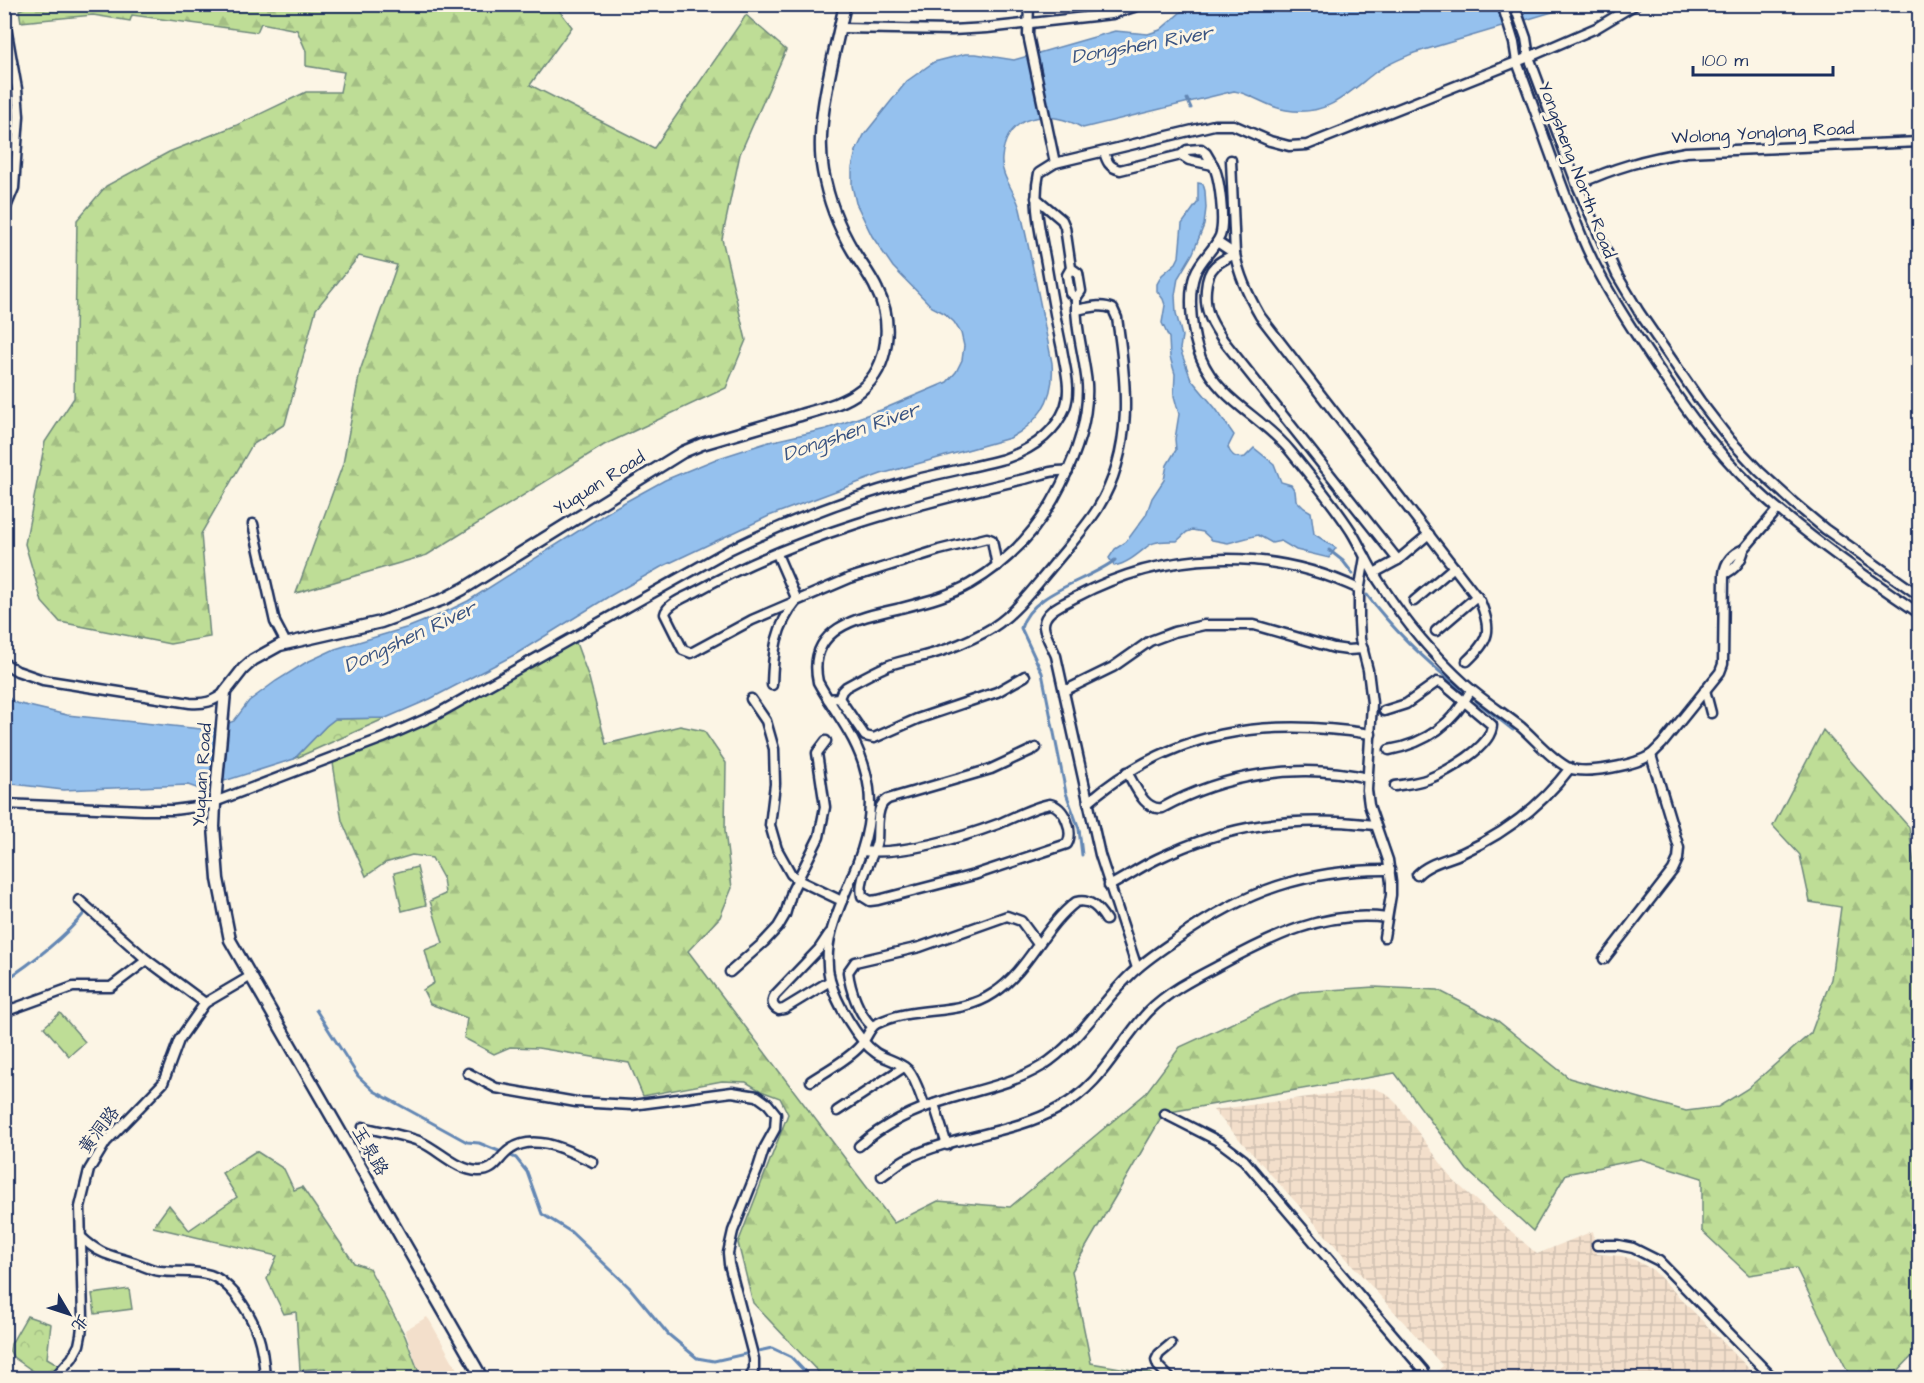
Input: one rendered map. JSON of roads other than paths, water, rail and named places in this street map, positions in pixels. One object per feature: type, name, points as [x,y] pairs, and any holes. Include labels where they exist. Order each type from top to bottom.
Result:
[{"type":"street","name":"Yuquan Road","points":[[251,976],[230,940],[218,879],[214,827],[225,692],[243,669],[253,660],[286,643],[381,622],[444,599],[683,452],[702,444],[833,405],[861,390],[872,378],[880,364],[887,333],[886,315],[882,299],[842,233],[822,168],[821,126],[845,4]]},
{"type":"street","points":[[1029,4],[1028,35],[1055,163]]},
{"type":"street","points":[[840,28],[952,30],[1112,14],[1143,4]]},
{"type":"street","name":"Yongsheng North Road","points":[[1502,4],[1514,43],[1517,62],[1583,238],[1622,313],[1674,391],[1708,438],[1748,482],[1778,509],[1843,560],[1920,614]]},
{"type":"street","name":"Yongsheng North Road","points":[[1514,4],[1526,38],[1529,57],[1577,185],[1617,275],[1668,355],[1730,441],[1759,471],[1826,529],[1920,596]]},
{"type":"street","points":[[4,804],[173,810],[192,809],[215,802],[383,738],[437,714],[729,550],[758,537],[876,492],[910,481],[1004,459],[1031,448],[1052,429],[1065,407],[1068,396],[1066,370],[1037,214],[1036,185],[1039,173],[1055,163],[1214,125],[1233,125],[1270,141],[1289,146],[1307,145],[1529,57],[1596,28],[1636,4]]},
{"type":"street","points":[[4,16],[17,88],[19,116],[14,188],[4,212]]},
{"type":"street","name":"Wolong Yonglong Road","points":[[1577,185],[1610,169],[1686,152],[1920,142]]},
{"type":"street","points":[[1104,152],[1107,162],[1113,168],[1120,170],[1181,155],[1189,160],[1213,165],[1218,177],[1221,226],[1217,242],[1196,272],[1192,293],[1195,341],[1207,371],[1218,387],[1284,443],[1335,508],[1381,586],[1443,662],[1471,690],[1570,768],[1591,771],[1639,760],[1652,754],[1720,672],[1723,664],[1724,574],[1731,571],[1743,557],[1744,549],[1778,509]]},
{"type":"street","points":[[1231,160],[1235,254],[1246,287],[1260,316],[1477,596],[1486,615],[1487,638],[1482,647],[1467,661]]},
{"type":"street","points":[[925,1107],[911,1075],[904,1067],[878,1054],[864,1042],[843,1011],[830,981],[828,956],[832,928],[862,851],[868,831],[870,811],[867,774],[855,739],[818,682],[816,671],[819,649],[828,636],[856,619],[943,596],[967,585],[997,566],[1024,540],[1040,520],[1053,501],[1068,471],[1076,451],[1087,406],[1087,386],[1076,320],[1076,298],[1070,293],[1067,275],[1071,268],[1065,227],[1062,220],[1036,198]]},
{"type":"street","points":[[1217,242],[1235,254]]},
{"type":"street","points":[[1235,254],[1214,266],[1210,273],[1207,302],[1208,314],[1214,326],[1398,560]]},
{"type":"street","points":[[839,698],[846,687],[881,669],[949,648],[986,632],[1000,623],[1029,594],[1098,508],[1110,485],[1125,432],[1125,380],[1117,318],[1113,309],[1107,305],[1076,310]]},
{"type":"street","points":[[997,566],[992,540],[981,539],[888,565],[850,578],[752,620],[691,653],[682,650],[665,614],[669,606],[713,582],[777,554],[914,506],[1056,470],[1068,471]]},
{"type":"street","points":[[253,525],[275,622],[286,643]]},
{"type":"street","points":[[1374,573],[1398,560],[1429,534]]},
{"type":"street","points":[[777,554],[797,600]]},
{"type":"street","points":[[1365,557],[1359,589],[1359,621],[1372,703],[1369,805],[1390,870],[1391,895],[1384,937]]},
{"type":"street","points":[[1137,968],[1109,886],[1056,656],[1044,627],[1045,620],[1059,606],[1096,587],[1127,575],[1183,561],[1243,559],[1290,565],[1337,579],[1359,589]]},
{"type":"street","points":[[1414,601],[1454,567]]},
{"type":"street","points":[[1436,631],[1477,596]]},
{"type":"street","points":[[772,686],[774,655],[780,628],[797,600]]},
{"type":"street","points":[[1064,691],[1113,667],[1150,641],[1174,632],[1204,625],[1254,625],[1334,648],[1363,649]]},
{"type":"street","points":[[4,663],[17,671],[42,680],[190,703],[217,700],[225,692]]},
{"type":"street","points":[[839,698],[865,736],[874,738],[917,719],[997,692],[1025,676]]},
{"type":"street","points":[[1384,711],[1406,704],[1437,682],[1442,683],[1464,703],[1489,720],[1492,725],[1490,735],[1477,749],[1446,771],[1426,779],[1395,786]]},
{"type":"street","points":[[1389,750],[1419,742],[1432,735],[1455,715],[1471,690]]},
{"type":"street","points":[[1705,690],[1711,713]]},
{"type":"street","points":[[828,699],[839,698]]},
{"type":"street","points":[[751,699],[766,721],[774,749],[776,784],[770,825],[772,836],[784,863],[798,880],[842,901]]},
{"type":"street","points":[[1088,802],[1127,772],[1185,743],[1235,731],[1264,727],[1309,726],[1371,734]]},
{"type":"street","points":[[730,972],[778,927],[785,915],[792,891],[809,859],[823,821],[825,796],[818,753],[826,741]]},
{"type":"street","points":[[862,851],[873,852],[897,851],[972,832],[1050,804],[1060,808],[1070,832],[1070,838],[1066,844],[974,875],[870,901],[862,896],[861,888],[873,852],[882,804],[888,799],[991,769],[1036,748]]},
{"type":"street","points":[[1604,958],[1673,870],[1678,860],[1677,837],[1652,754]]},
{"type":"street","points":[[1417,875],[1422,870],[1462,853],[1509,826],[1538,804],[1570,768]]},
{"type":"street","points":[[1127,772],[1148,805],[1156,809],[1216,784],[1261,775],[1326,772],[1368,778]]},
{"type":"street","points":[[1109,886],[1169,854],[1238,828],[1295,820],[1375,825]]},
{"type":"street","points":[[859,1146],[885,1126],[925,1107],[1008,1082],[1041,1067],[1066,1048],[1137,968],[1189,930],[1264,889],[1311,877],[1353,871],[1390,870]]},
{"type":"street","points":[[79,900],[147,960],[205,1003]]},
{"type":"street","points":[[812,1081],[859,1047],[872,1026],[910,1012],[961,1008],[992,995],[1018,973],[1038,944],[1076,902],[1083,900],[1090,902],[1106,920]]},
{"type":"street","points":[[872,1026],[862,1015],[849,979],[850,966],[855,962],[920,947],[1007,916],[1021,921],[1038,944]]},
{"type":"street","points":[[882,1176],[909,1157],[1028,1122],[1060,1108],[1074,1099],[1099,1076],[1137,1024],[1154,1005],[1204,973],[1264,941],[1300,926],[1331,918],[1361,916],[1387,918]]},
{"type":"street","points":[[830,981],[784,1009],[779,1010],[773,1005],[772,1000],[775,995],[819,948],[832,928]]},
{"type":"street","points":[[4,1012],[73,987],[111,987],[147,960]]},
{"type":"street","name":"黄洞路","points":[[55,1378],[72,1358],[81,1335],[83,1317],[80,1207],[89,1170],[96,1156],[117,1129],[163,1083],[179,1040],[205,1003],[251,976]]},
{"type":"street","name":"玉泉路","points":[[251,976],[482,1378]]},
{"type":"street","points":[[837,1111],[904,1067]]},
{"type":"street","points":[[468,1073],[496,1088],[576,1102],[632,1105],[732,1092],[757,1096],[768,1104],[776,1114],[775,1129],[764,1149],[733,1230],[728,1253],[754,1359],[754,1369],[750,1378]]},
{"type":"street","points":[[934,1104],[947,1145]]},
{"type":"street","points":[[1165,1114],[1220,1142],[1244,1160],[1424,1371],[1415,1378]]},
{"type":"street","points":[[363,1127],[422,1143],[468,1169],[486,1171],[494,1168],[508,1150],[524,1143],[556,1146],[593,1162]]},
{"type":"street","points":[[81,1237],[94,1249],[107,1256],[139,1264],[151,1270],[204,1274],[224,1282],[245,1306],[256,1325],[261,1342],[265,1378]]},
{"type":"street","points":[[1597,1245],[1610,1244],[1633,1248],[1659,1261],[1773,1378]]},
{"type":"street","points":[[1170,1378],[1158,1366],[1156,1360],[1159,1354],[1171,1344]]},
{"type":"water","name":"Dongshen River","points":[[1189,5],[1576,5],[1414,53],[1378,71],[1334,103],[1312,110],[1286,110],[1234,91],[1083,128],[1057,118],[1044,117],[1021,123],[1012,131],[1005,143],[1002,165],[1020,209],[1052,363],[1052,375],[1051,387],[1043,407],[1021,432],[1010,438],[881,474],[769,516],[661,567],[516,654],[430,699],[386,718],[335,719],[294,759],[199,789],[188,785],[63,790],[5,783],[4,694],[16,703],[67,715],[211,730],[234,721],[249,701],[305,663],[335,649],[409,627],[468,601],[616,507],[665,480],[716,459],[769,442],[826,429],[881,410],[947,382],[956,372],[962,360],[964,346],[961,333],[954,322],[944,313],[932,307],[893,267],[872,236],[856,203],[852,186],[852,168],[856,151],[864,135],[907,81],[934,62],[965,54],[1014,60],[1115,31],[1148,34],[1160,30]]},
{"type":"water","points":[[1198,183],[1203,184],[1205,191],[1204,225],[1193,253],[1178,278],[1175,295],[1176,313],[1182,336],[1180,349],[1191,379],[1234,435],[1228,447],[1231,453],[1239,458],[1245,457],[1254,448],[1274,464],[1281,482],[1291,485],[1295,491],[1296,500],[1311,512],[1314,534],[1336,548],[1329,558],[1296,550],[1281,541],[1272,543],[1258,535],[1228,543],[1212,540],[1203,532],[1192,530],[1177,541],[1151,544],[1119,565],[1114,566],[1109,558],[1115,549],[1126,542],[1146,515],[1152,498],[1164,480],[1167,465],[1176,450],[1175,439],[1179,414],[1174,396],[1175,374],[1170,357],[1169,338],[1162,323],[1165,305],[1157,291],[1157,284],[1162,275],[1176,263],[1179,257],[1182,224],[1198,202]]},
{"type":"waterway","points":[[1187,99],[1191,108]]},
{"type":"waterway","points":[[1329,550],[1343,561],[1353,574]]},
{"type":"waterway","points":[[1082,855],[1079,829],[1066,793],[1042,673],[1021,628],[1036,605],[1048,596],[1115,560]]},
{"type":"waterway","points":[[1367,595],[1412,646],[1463,691]]},
{"type":"waterway","points":[[1476,701],[1513,730]]},
{"type":"waterway","points":[[4,981],[48,948],[87,910]]},
{"type":"waterway","points":[[316,1010],[358,1076],[374,1091],[467,1142],[479,1143],[516,1158],[527,1172],[542,1214],[571,1232],[629,1287],[668,1334],[697,1358],[714,1361],[772,1348],[791,1357],[811,1378]]}]
